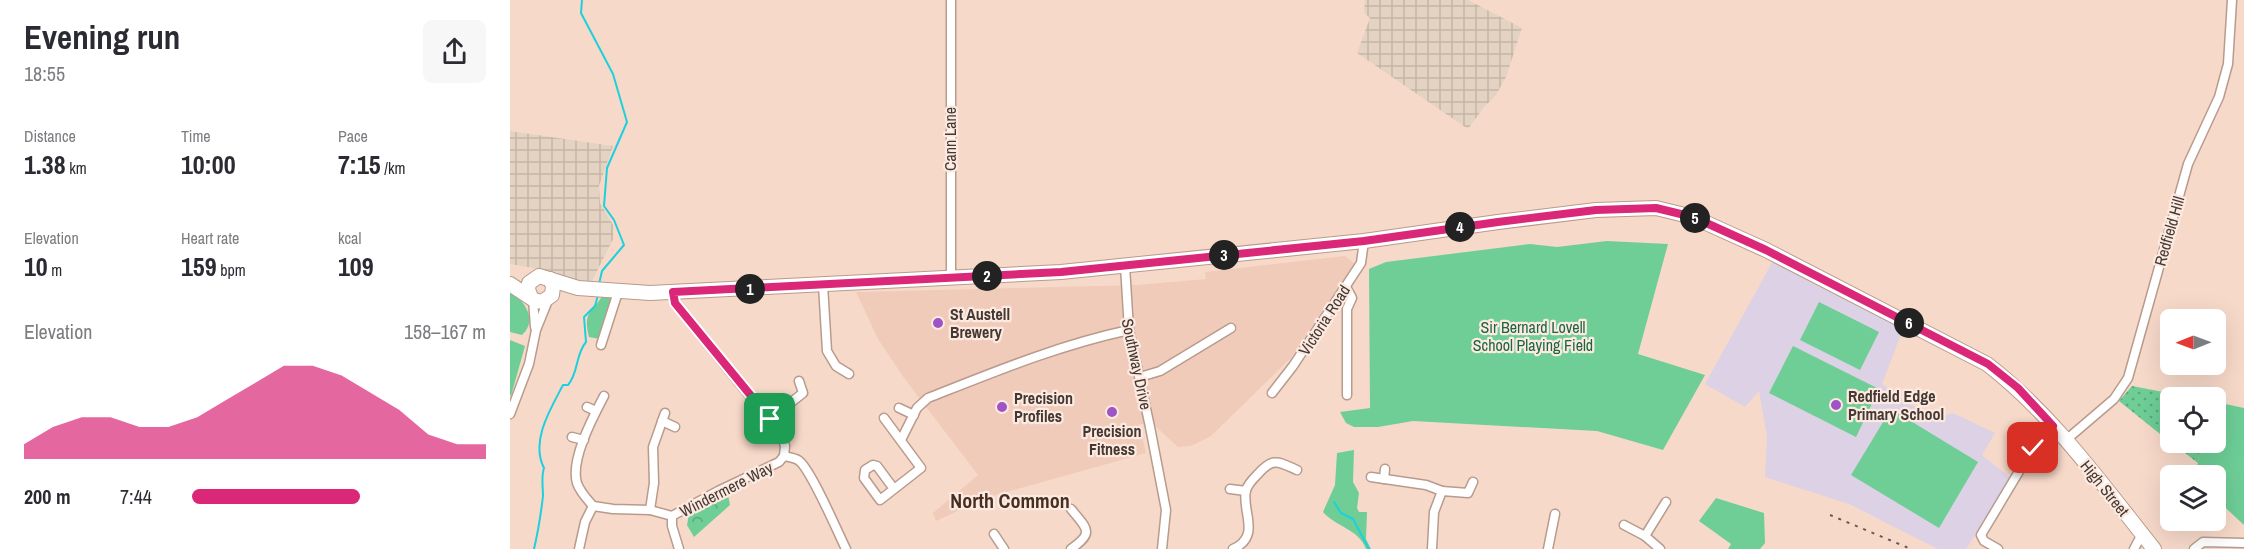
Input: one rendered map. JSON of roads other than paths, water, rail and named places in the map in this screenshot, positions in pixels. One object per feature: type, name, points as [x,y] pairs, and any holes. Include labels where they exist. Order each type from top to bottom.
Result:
[{"type":"main road","name":"High Street","points":[[583,289],[673,292],[1061,272],[1364,241],[1596,210],[1656,208],[1693,217],[1766,250],[1988,364],[2018,388],[2066,440],[2154,549]]},
{"type":"main road","points":[[510,277],[532,280],[543,276],[583,289]]},
{"type":"main road","points":[[550,279],[553,286],[551,296]]},
{"type":"main road","points":[[532,280],[528,290],[532,298]]},
{"type":"main road","points":[[510,284],[542,302],[551,296],[583,289]]},
{"type":"street","name":"Cann Lane","points":[[951,0],[951,278]]},
{"type":"street","name":"Redfield Hill","points":[[2066,440],[2114,399],[2128,378],[2188,164],[2219,97],[2228,64],[2232,0]]},
{"type":"street","name":"Victoria Road","points":[[1272,393],[1293,366],[1361,263],[1364,241]]},
{"type":"street","name":"Southway Drive","points":[[1125,266],[1129,330],[1166,510],[1162,549]]},
{"type":"street","points":[[823,285],[827,351],[836,366],[849,374]]},
{"type":"street","points":[[1346,287],[1352,298],[1347,309],[1347,395]]},
{"type":"street","points":[[601,345],[612,291]]},
{"type":"street","points":[[673,292],[675,303],[782,436],[785,446],[784,456],[797,459],[803,465],[821,496],[846,549]]},
{"type":"street","points":[[510,414],[529,364],[536,330],[551,296]]},
{"type":"street","points":[[532,298],[536,330]]},
{"type":"street","points":[[1140,377],[1160,371],[1231,328]]},
{"type":"street","points":[[901,441],[917,408],[928,398],[1011,365],[1097,337],[1129,330]]},
{"type":"street","points":[[1337,380],[1347,380]]},
{"type":"street","points":[[770,419],[803,393],[799,381]]},
{"type":"street","points":[[579,549],[585,522],[594,506],[584,496],[578,484],[576,465],[584,440],[604,396]]},
{"type":"street","points":[[587,407],[596,411]]},
{"type":"street","points":[[899,408],[914,415]]},
{"type":"street","points":[[650,510],[654,483],[652,447],[664,417],[675,427]]},
{"type":"street","points":[[884,418],[921,468],[894,489]]},
{"type":"street","points":[[1998,549],[1984,541],[1982,535],[2033,448],[2053,426]]},
{"type":"street","points":[[572,437],[584,440]]},
{"type":"street","name":"Windermere Way","points":[[594,506],[650,510],[672,516],[779,462],[784,456]]},
{"type":"street","points":[[1233,549],[1240,546],[1246,539],[1249,529],[1246,491],[1259,472],[1271,462],[1280,462],[1297,470]]},
{"type":"street","points":[[1371,477],[1384,474],[1442,491],[1469,496],[1473,482]]},
{"type":"street","points":[[1434,481],[1442,491]]},
{"type":"street","points":[[1230,489],[1246,491]]},
{"type":"street","points":[[1432,549],[1434,512],[1442,491]]},
{"type":"street","points":[[1645,536],[1666,502]]},
{"type":"street","points":[[1071,509],[1086,528],[1087,534],[1084,540],[1071,549]]},
{"type":"street","points":[[1548,549],[1555,514]]},
{"type":"street","points":[[672,516],[672,526],[680,549]]},
{"type":"street","points":[[1624,525],[1645,536],[1660,549]]},
{"type":"street","points":[[994,534],[1004,549]]},
{"type":"street","points":[[2134,549],[2142,534]]},
{"type":"street","points":[[2194,549],[2203,542],[2244,543]]},
{"type":"waterway","points":[[582,0],[581,13],[613,74],[627,122],[607,168],[604,206],[614,220],[624,245],[602,271],[599,284]]},
{"type":"waterway","points":[[534,549],[543,496],[544,468],[539,447],[541,436],[548,414],[563,385],[568,385],[574,375],[580,352],[586,342],[584,317],[595,306],[598,295]]},
{"type":"waterway","points":[[1334,502],[1341,513],[1353,519],[1369,549]]},
{"type":"railway","points":[[1830,515],[1911,549]]},
{"type":"place","name":"St Austell Brewery","points":[[938,323]]},
{"type":"place","name":"Redfield Edge Primary School","points":[[1836,405]]},
{"type":"place","name":"Precision Profiles","points":[[1002,407]]},
{"type":"place","name":"Precision Fitness","points":[[1112,412]]},
{"type":"district","name":"North Common","points":[[1010,501]]},
{"type":"park label","name":"Sir Bernard Lovell School Playing Field","points":[[1533,336]]}]
